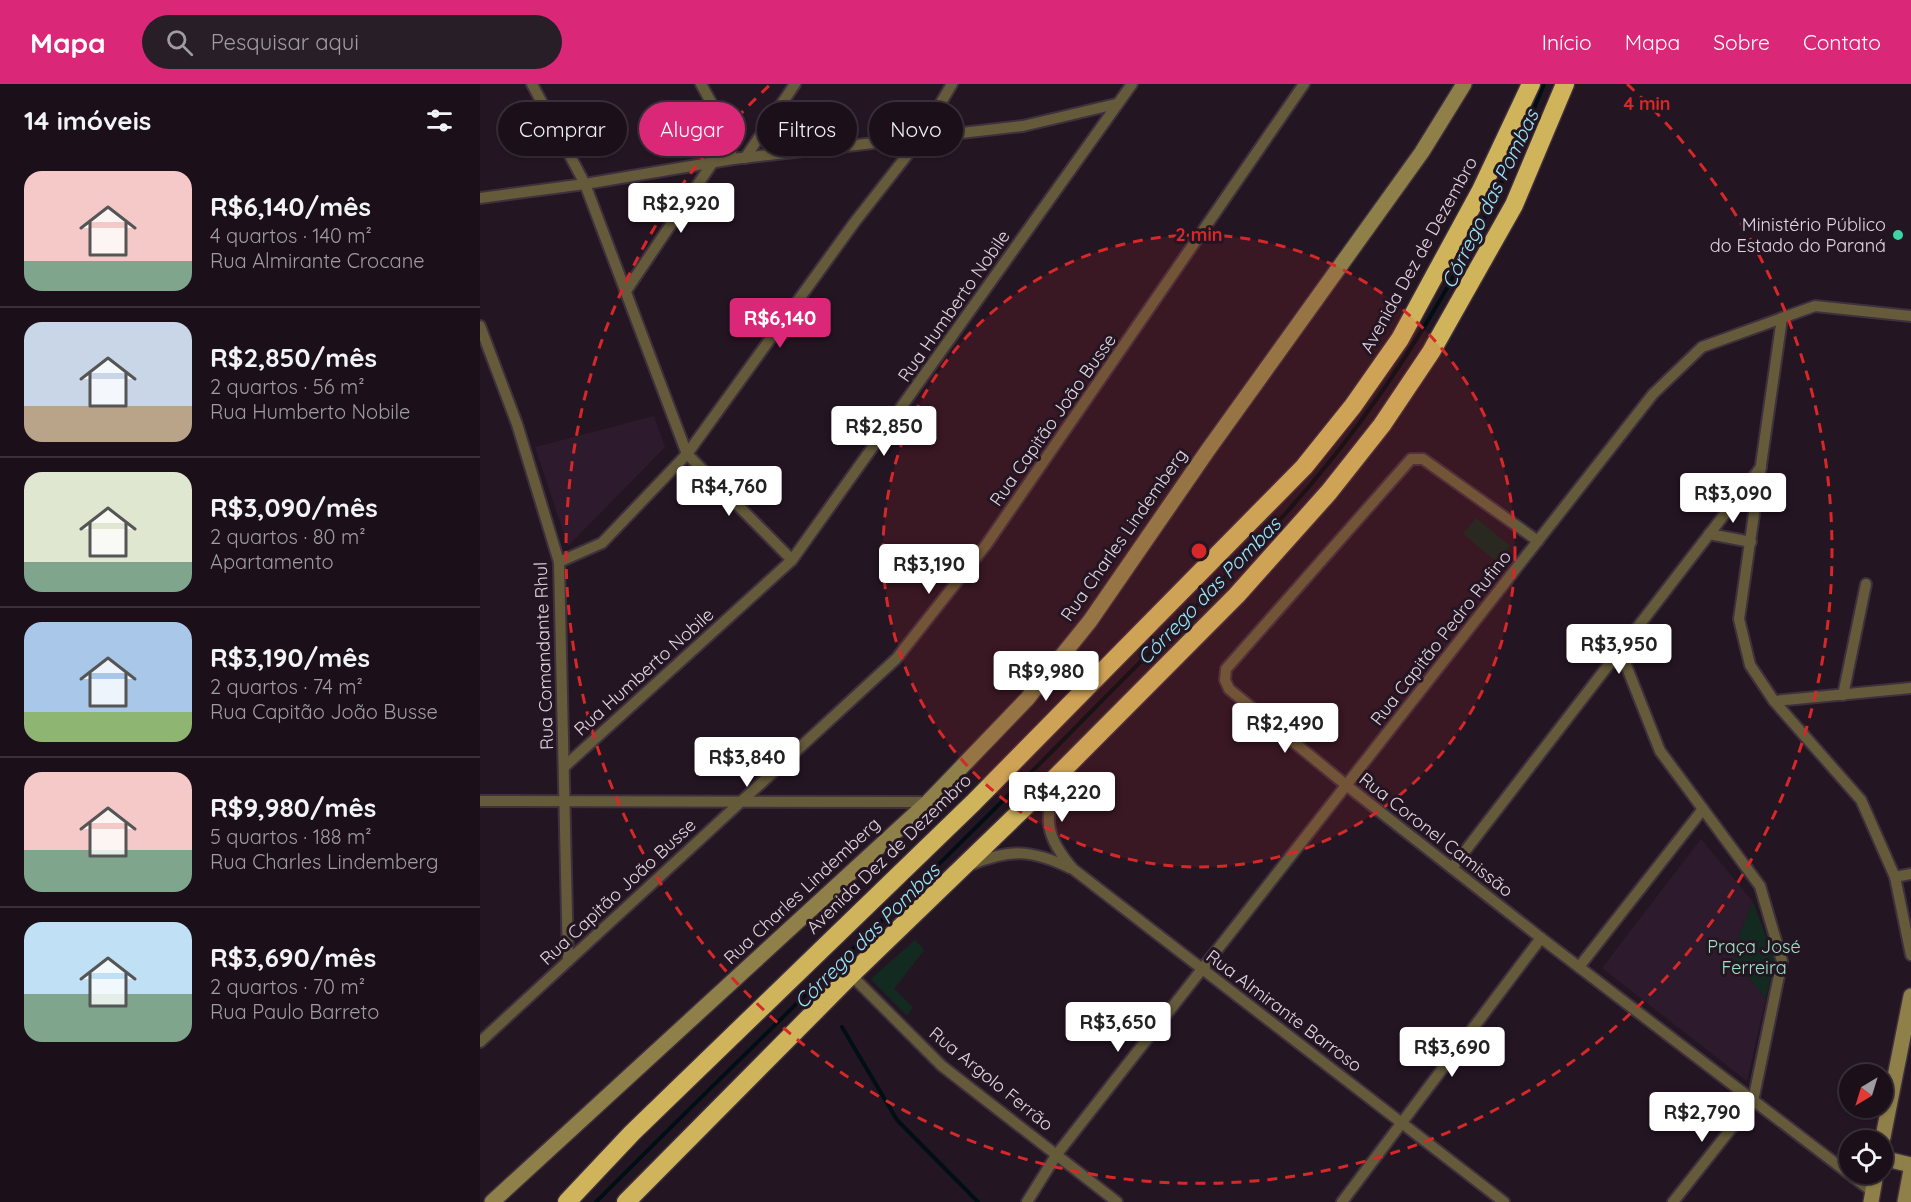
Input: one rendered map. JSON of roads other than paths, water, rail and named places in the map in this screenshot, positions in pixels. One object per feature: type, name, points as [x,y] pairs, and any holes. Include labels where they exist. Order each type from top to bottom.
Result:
[{"type":"highway","name":"Avenida Dez de Dezembro","points":[[567,1202],[632,1133],[973,803],[1304,467],[1353,406],[1400,339],[1481,190],[1531,84]]},
{"type":"highway","points":[[626,1202],[851,975],[1057,776],[1237,595],[1329,492],[1382,425],[1431,352],[1514,205],[1565,84]]},
{"type":"street","points":[[532,84],[585,184],[687,454],[792,560]]},
{"type":"street","points":[[700,84],[739,158]]},
{"type":"street","points":[[739,158],[795,84]]},
{"type":"street","points":[[941,102],[952,84]]},
{"type":"street","name":"Rua Humberto Nobile","points":[[564,767],[792,560],[1132,84]]},
{"type":"street","name":"Rua Capitão João Busse","points":[[480,1042],[896,659],[986,545],[1304,84]]},
{"type":"street","name":"Rua Charles Lindemberg","points":[[492,1202],[927,802],[1027,699],[1090,621],[1208,450],[1422,152],[1464,84]]},
{"type":"street","points":[[963,134],[1023,126],[1116,104]]},
{"type":"street","points":[[480,198],[585,184],[739,158],[869,145]]},
{"type":"street","points":[[559,562],[602,543],[687,454],[854,223],[906,156]]},
{"type":"street","points":[[626,291],[712,162]]},
{"type":"street","name":"Rua Capitão Pedro Rufino","points":[[1027,1202],[1057,1154],[1653,394],[1702,347],[1815,306],[1911,316]]},
{"type":"street","points":[[1782,318],[1763,465],[1739,619],[1750,665],[1774,701],[1861,800],[1895,877],[1911,956]]},
{"type":"street","name":"Rua Comandante Rhul","points":[[480,326],[517,424],[559,562],[568,962]]},
{"type":"street","name":"Rua Coronel Camissão","points":[[1538,541],[1423,459],[1411,459],[1226,669],[1224,680],[1229,689],[1346,785],[1753,1101],[1872,1197]]},
{"type":"street","points":[[1452,868],[1763,465]]},
{"type":"street","points":[[1709,534],[1751,542]]},
{"type":"street","points":[[1843,695],[1866,584]]},
{"type":"street","points":[[1620,650],[1660,751],[1760,886],[1782,961],[1753,1101],[1673,1202]]},
{"type":"street","points":[[1774,701],[1911,688]]},
{"type":"street","name":"Rua Almirante Barroso","points":[[1057,776],[1048,805],[1048,825],[1057,851],[1073,869],[1201,970],[1401,1120],[1504,1202]]},
{"type":"street","points":[[480,801],[927,802]]},
{"type":"street","points":[[1579,967],[1703,809]]},
{"type":"street","name":"Rua Almirante Barroso","points":[[961,869],[994,855],[1019,852],[1044,855],[1073,869]]},
{"type":"street","points":[[1895,877],[1911,874]]},
{"type":"street","points":[[1342,1202],[1401,1120],[1541,938]]},
{"type":"street","name":"Rua Argolo Ferrão","points":[[851,975],[942,1066],[1117,1202]]},
{"type":"street","points":[[1884,1130],[1911,996]]},
{"type":"street","points":[[1893,1161],[1911,1165]]},
{"type":"street","points":[[1905,1202],[1911,1170]]},
{"type":"waterway","name":"Córrego das Pombas","points":[[596,1202],[958,846],[1208,594],[1285,514],[1326,466],[1365,416],[1434,311],[1493,200],[1544,84]]},
{"type":"waterway","points":[[842,1027],[897,1120],[978,1202]]},
{"type":"place","name":"Ministério Público do Estado do Paraná","points":[[1898,235]]},
{"type":"park label","name":"Praça José Ferreira","points":[[1754,957]]}]
